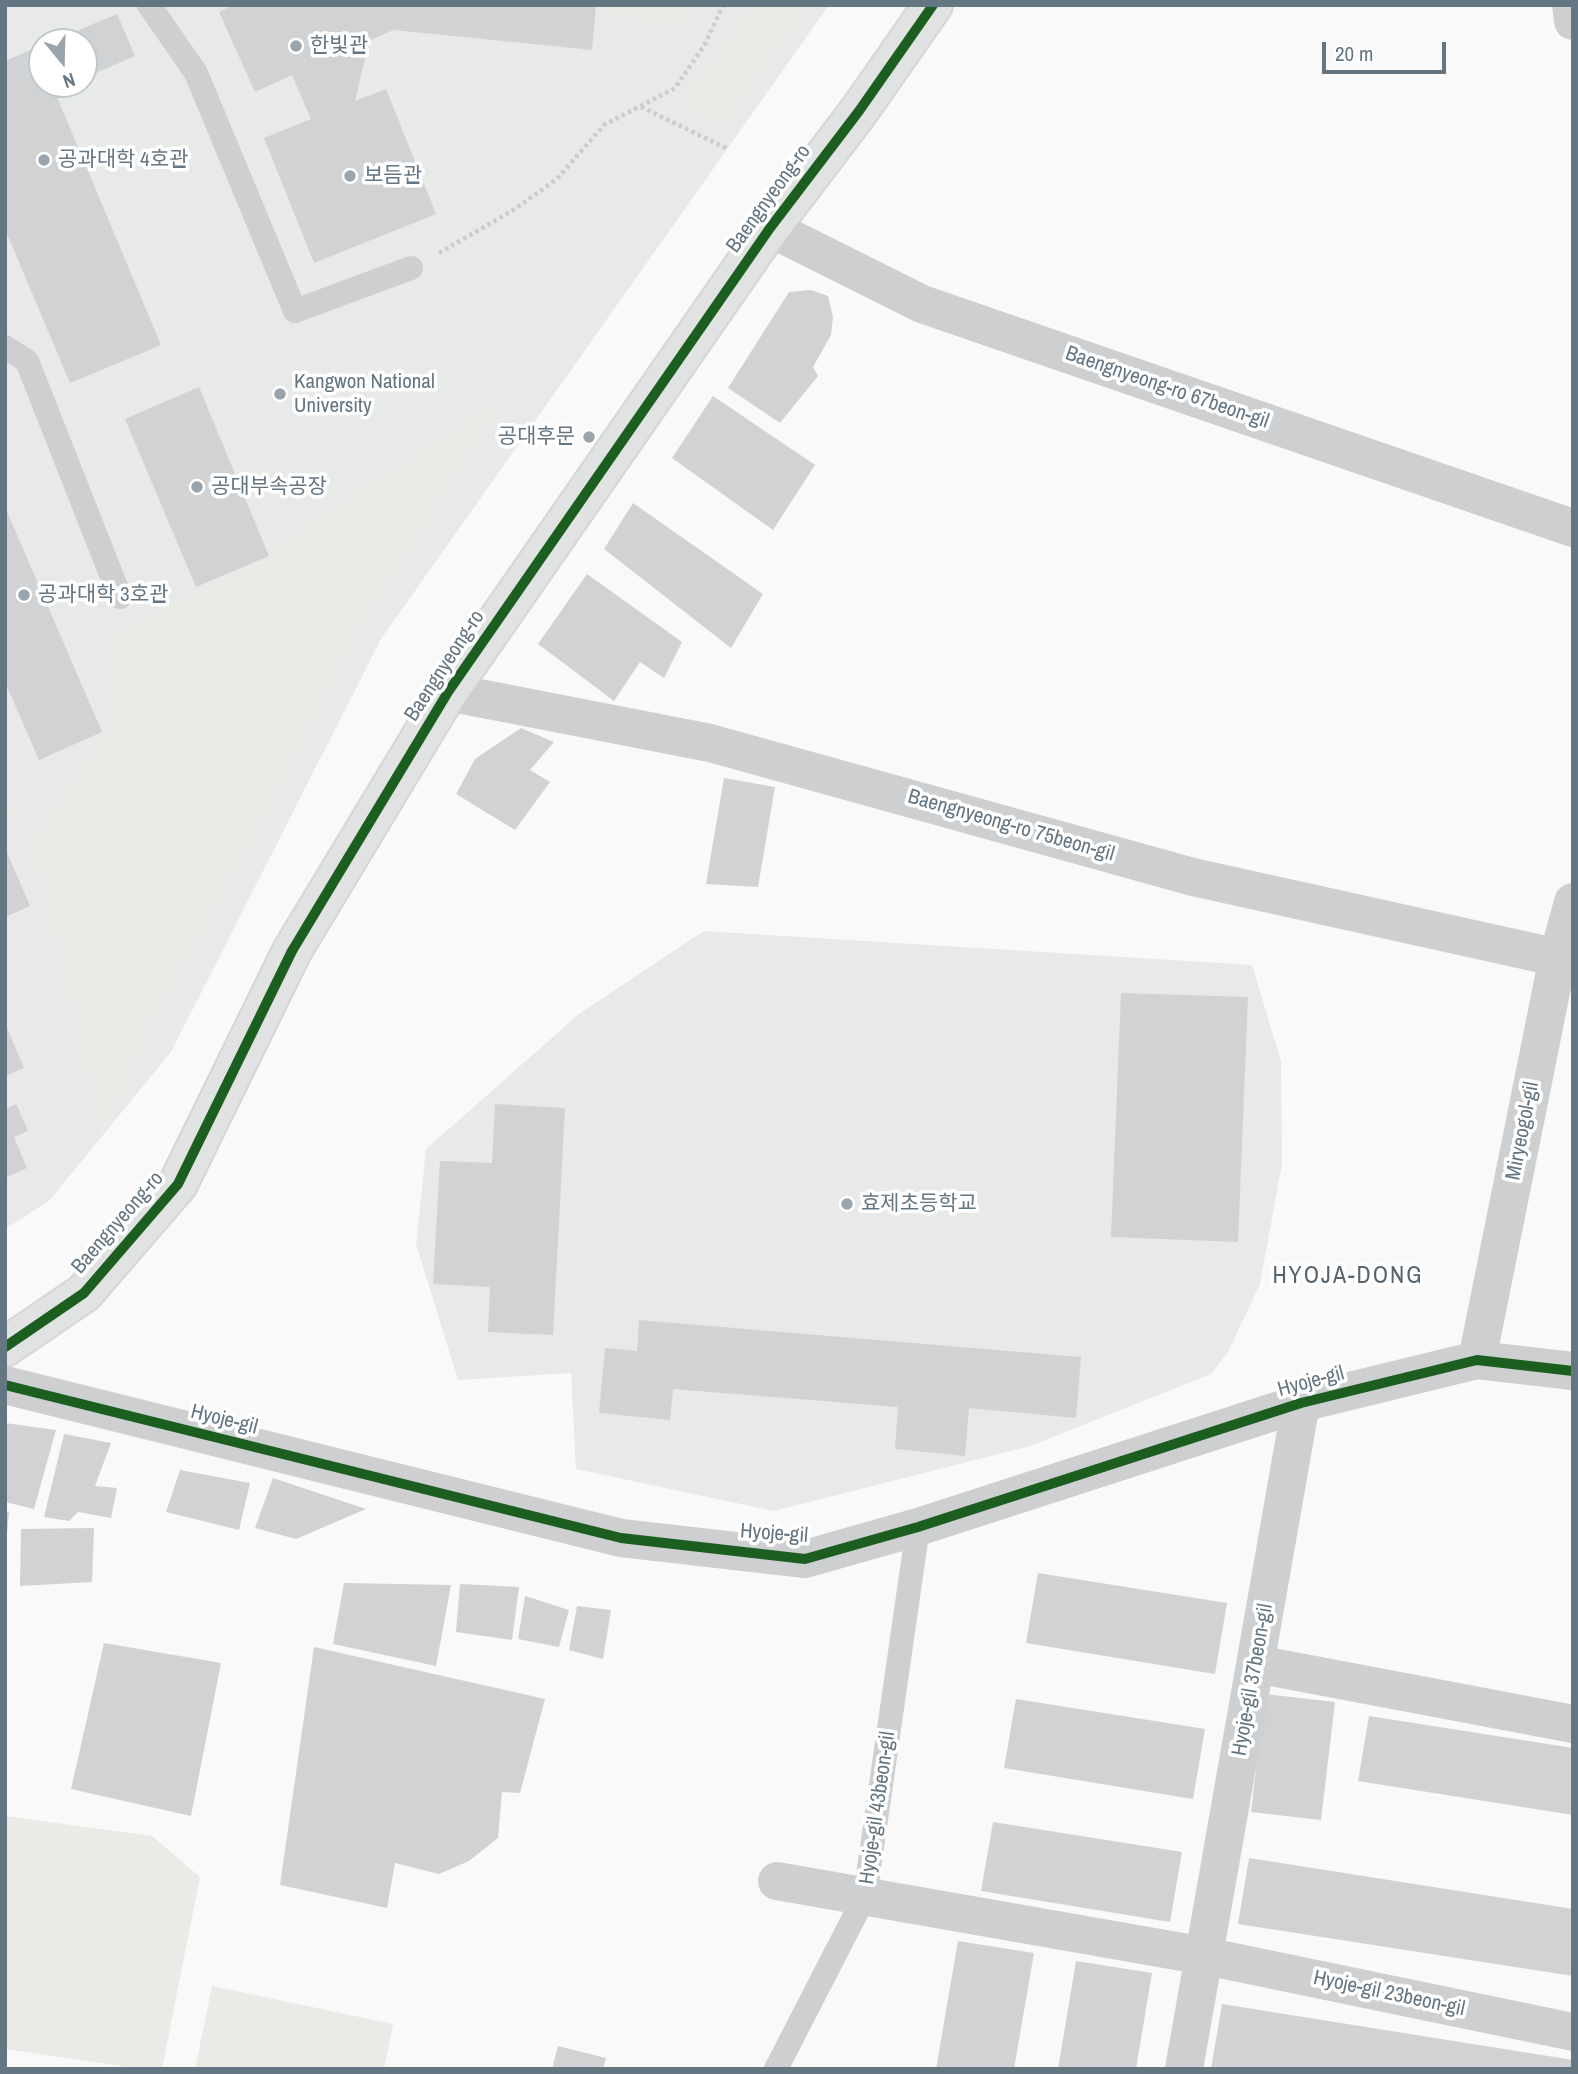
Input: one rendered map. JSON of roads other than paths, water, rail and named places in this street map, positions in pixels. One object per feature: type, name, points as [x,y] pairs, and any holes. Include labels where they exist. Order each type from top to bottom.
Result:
[{"type":"street","name":"Baengnyeong-ro","points":[[5,1347],[84,1293],[178,1184],[292,951],[448,692],[770,228],[859,111],[933,5]]},
{"type":"street","points":[[1571,5],[1573,21]]},
{"type":"street","name":"Baengnyeong-ro 67beon-gil","points":[[770,228],[922,304],[1573,528]]},
{"type":"street","name":"Baengnyeong-ro 75beon-gil","points":[[448,692],[710,743],[1193,877],[1565,959]]},
{"type":"street","name":"Miryeogol-gil","points":[[1477,1360],[1565,959],[1573,902]]},
{"type":"street","name":"Hyoje-gil","points":[[5,1385],[621,1538],[805,1559],[918,1527],[1301,1403],[1477,1360],[1573,1371]]},
{"type":"street","name":"Hyoje-gil 37beon-gil","points":[[1184,2069],[1301,1403]]},
{"type":"street","points":[[1256,1664],[1573,1724]]},
{"type":"street","points":[[777,1881],[1205,1956]]},
{"type":"street","name":"Hyoje-gil 23beon-gil","points":[[1205,1956],[1573,2032]]},
{"type":"lane","points":[[149,5],[196,73],[295,311],[411,268]]},
{"type":"lane","points":[[5,347],[27,361],[120,597]]},
{"type":"lane","name":"Hyoje-gil 43beon-gil","points":[[776,2069],[865,1896],[918,1527]]},
{"type":"place","name":"한빛관","points":[[296,46]]},
{"type":"place","name":"공과대학 4호관","points":[[44,160]]},
{"type":"place","name":"보듬관","points":[[350,176]]},
{"type":"place","name":"Kangwon National University","points":[[280,394]]},
{"type":"place","name":"공대후문","points":[[589,437]]},
{"type":"place","name":"공대부속공장","points":[[197,487]]},
{"type":"place","name":"공과대학 3호관","points":[[24,595]]},
{"type":"place","name":"효제초등학교","points":[[847,1204]]},
{"type":"district","name":"HYOJA-DONG","points":[[1348,1277]]}]
